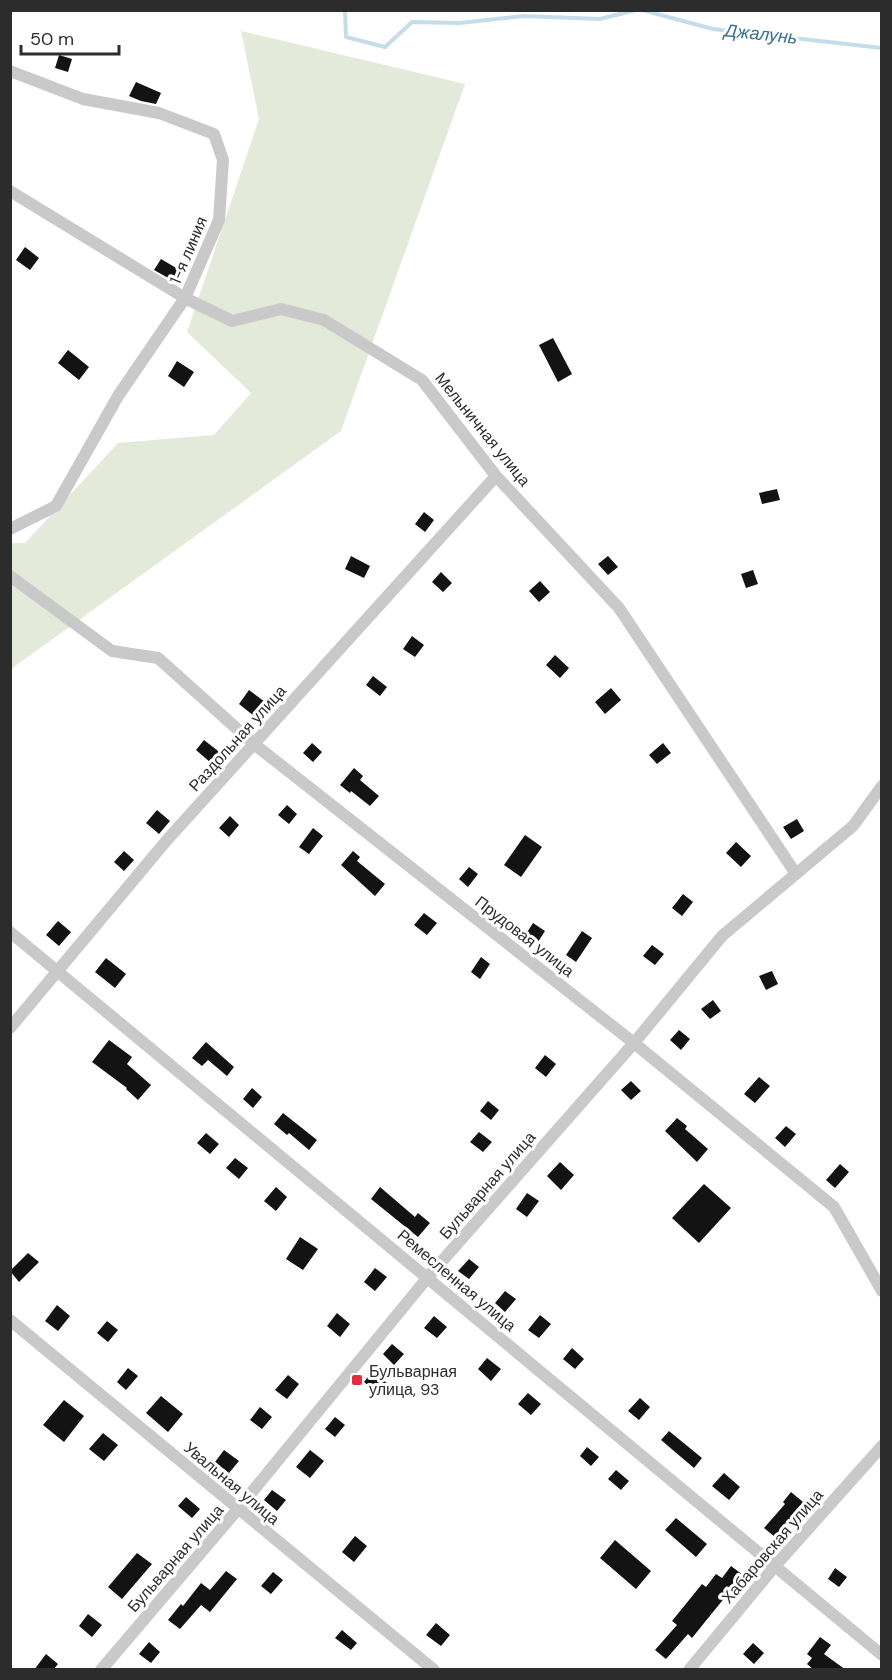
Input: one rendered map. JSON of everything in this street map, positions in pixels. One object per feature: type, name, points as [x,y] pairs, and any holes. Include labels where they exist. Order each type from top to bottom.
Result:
[{"type":"street","name":"1-я линия","points":[[10,71],[83,99],[159,113],[214,134],[223,160],[219,220],[185,298],[118,396],[56,506],[10,529]]},
{"type":"street","name":"Мельничная улица","points":[[10,191],[185,298],[232,321],[281,309],[324,320],[422,380],[496,476],[619,608],[796,874]]},
{"type":"street","name":"Раздольная улица","points":[[10,1029],[167,840],[496,476]]},
{"type":"street","name":"Прудовая улица","points":[[10,576],[112,651],[158,658],[254,744],[634,1042],[834,1207],[882,1291]]},
{"type":"street","name":"Бульварная улица","points":[[101,1670],[238,1509],[428,1277],[634,1042],[722,936],[853,826],[882,786]]},
{"type":"street","name":"Ремесленная улица","points":[[10,932],[882,1655]]},
{"type":"street","name":"Увальная улица","points":[[10,1320],[434,1670]]},
{"type":"street","name":"Хабаровская улица","points":[[689,1670],[775,1566],[882,1446]]},
{"type":"green space","points":[[241,31],[465,84],[341,431],[11,669],[10,543],[25,543],[118,443],[214,435],[251,393],[187,332],[259,119]]},
{"type":"building","points":[[59,55],[72,59],[68,72],[55,68]]},
{"type":"building","points":[[136,82],[161,93],[156,104],[129,96]]},
{"type":"building","points":[[25,247],[39,258],[30,270],[16,260]]},
{"type":"building","points":[[161,259],[183,272],[177,283],[154,270]]},
{"type":"building","points":[[553,338],[572,374],[558,382],[539,345]]},
{"type":"building","points":[[68,350],[89,367],[79,380],[58,363]]},
{"type":"building","points":[[177,361],[194,372],[184,387],[168,376]]},
{"type":"building","points":[[777,489],[780,500],[762,504],[759,493]]},
{"type":"building","points":[[424,512],[434,520],[425,532],[415,524]]},
{"type":"building","points":[[351,556],[370,566],[364,578],[345,569]]},
{"type":"building","points":[[608,556],[618,567],[608,575],[598,564]]},
{"type":"building","points":[[753,570],[758,584],[746,588],[741,574]]},
{"type":"building","points":[[441,572],[452,583],[443,592],[432,582]]},
{"type":"building","points":[[540,581],[550,592],[539,602],[529,591]]},
{"type":"building","points":[[412,636],[424,645],[415,657],[403,649]]},
{"type":"building","points":[[555,655],[569,668],[560,678],[546,665]]},
{"type":"building","points":[[373,676],[387,687],[380,696],[366,685]]},
{"type":"building","points":[[611,688],[621,700],[605,714],[595,702]]},
{"type":"building","points":[[249,690],[269,705],[258,719],[239,704]]},
{"type":"building","points":[[204,740],[227,758],[218,769],[196,750]]},
{"type":"building","points":[[312,743],[322,752],[313,762],[303,753]]},
{"type":"building","points":[[663,743],[671,753],[657,764],[649,755]]},
{"type":"building","points":[[354,768],[363,776],[360,780],[379,796],[370,806],[340,785]]},
{"type":"building","points":[[287,805],[297,814],[289,824],[278,815]]},
{"type":"building","points":[[157,810],[170,821],[159,834],[146,823]]},
{"type":"building","points":[[230,816],[239,825],[229,837],[219,828]]},
{"type":"building","points":[[797,819],[804,831],[791,839],[783,827]]},
{"type":"building","points":[[313,828],[323,836],[309,854],[299,847]]},
{"type":"building","points":[[525,835],[542,847],[521,877],[504,865]]},
{"type":"building","points":[[736,842],[751,856],[741,867],[726,853]]},
{"type":"building","points":[[124,851],[134,860],[124,871],[114,862]]},
{"type":"building","points":[[353,851],[360,857],[357,861],[385,884],[375,896],[341,865]]},
{"type":"building","points":[[469,867],[478,874],[468,887],[459,879]]},
{"type":"building","points":[[683,894],[693,902],[682,916],[672,908]]},
{"type":"building","points":[[424,913],[437,923],[427,935],[414,925]]},
{"type":"building","points":[[58,921],[71,932],[59,946],[46,935]]},
{"type":"building","points":[[533,923],[545,931],[538,942],[526,934]]},
{"type":"building","points":[[582,931],[592,938],[576,962],[566,955]]},
{"type":"building","points":[[652,945],[664,954],[655,965],[643,956]]},
{"type":"building","points":[[481,957],[490,964],[480,979],[471,972]]},
{"type":"building","points":[[106,958],[126,974],[115,988],[95,972]]},
{"type":"building","points":[[772,971],[778,984],[766,990],[759,976]]},
{"type":"building","points":[[713,1000],[721,1011],[710,1019],[701,1009]]},
{"type":"building","points":[[679,1030],[690,1039],[681,1050],[670,1040]]},
{"type":"building","points":[[109,1040],[132,1057],[127,1064],[151,1085],[138,1100],[127,1088],[92,1062]]},
{"type":"building","points":[[206,1042],[234,1067],[227,1076],[208,1060],[202,1066],[192,1058]]},
{"type":"building","points":[[545,1055],[556,1064],[546,1077],[535,1068]]},
{"type":"building","points":[[759,1077],[770,1086],[755,1103],[744,1094]]},
{"type":"building","points":[[631,1081],[641,1091],[631,1100],[621,1090]]},
{"type":"building","points":[[252,1088],[262,1097],[253,1108],[243,1099]]},
{"type":"building","points":[[488,1101],[499,1110],[491,1120],[480,1111]]},
{"type":"building","points":[[283,1113],[317,1140],[309,1150],[274,1124]]},
{"type":"building","points":[[677,1118],[687,1126],[685,1129],[708,1149],[697,1162],[665,1131]]},
{"type":"building","points":[[786,1126],[796,1134],[785,1147],[775,1138]]},
{"type":"building","points":[[479,1132],[492,1142],[483,1152],[470,1142]]},
{"type":"building","points":[[206,1133],[219,1144],[210,1154],[197,1143]]},
{"type":"building","points":[[235,1158],[248,1168],[239,1179],[226,1168]]},
{"type":"building","points":[[560,1162],[574,1175],[561,1190],[547,1176]]},
{"type":"building","points":[[840,1164],[849,1172],[835,1188],[826,1180]]},
{"type":"building","points":[[704,1184],[731,1208],[699,1243],[672,1218]]},
{"type":"building","points":[[276,1187],[287,1197],[276,1211],[264,1201]]},
{"type":"building","points":[[380,1187],[415,1217],[418,1213],[430,1223],[418,1237],[371,1199]]},
{"type":"building","points":[[527,1193],[539,1201],[527,1217],[516,1209]]},
{"type":"building","points":[[300,1237],[318,1249],[303,1270],[286,1259]]},
{"type":"building","points":[[28,1253],[39,1262],[19,1282],[10,1271]]},
{"type":"building","points":[[469,1259],[479,1267],[469,1279],[458,1271]]},
{"type":"building","points":[[375,1268],[387,1277],[375,1291],[364,1282]]},
{"type":"building","points":[[505,1291],[516,1299],[505,1312],[495,1303]]},
{"type":"building","points":[[57,1305],[70,1316],[58,1331],[45,1321]]},
{"type":"building","points":[[337,1313],[350,1324],[340,1337],[327,1326]]},
{"type":"building","points":[[540,1315],[551,1324],[539,1338],[528,1330]]},
{"type":"building","points":[[434,1316],[447,1327],[437,1338],[424,1328]]},
{"type":"building","points":[[107,1321],[118,1330],[108,1342],[97,1333]]},
{"type":"building","points":[[392,1344],[404,1354],[394,1365],[383,1354]]},
{"type":"building","points":[[572,1348],[584,1359],[575,1369],[563,1359]]},
{"type":"building","points":[[487,1358],[501,1369],[491,1381],[478,1369]]},
{"type":"building","points":[[128,1368],[138,1376],[126,1390],[117,1382]]},
{"type":"building","points":[[372,1371],[388,1384],[380,1395],[364,1382]]},
{"type":"building","points":[[288,1375],[299,1384],[287,1399],[275,1390]]},
{"type":"building","points":[[528,1393],[541,1404],[531,1415],[518,1404]]},
{"type":"building","points":[[161,1396],[183,1414],[168,1432],[146,1413]]},
{"type":"building","points":[[640,1398],[650,1407],[639,1420],[628,1411]]},
{"type":"building","points":[[64,1400],[84,1416],[64,1442],[43,1425]]},
{"type":"building","points":[[260,1407],[272,1417],[262,1429],[250,1420]]},
{"type":"building","points":[[335,1417],[345,1425],[335,1437],[325,1429]]},
{"type":"building","points":[[669,1431],[702,1458],[694,1468],[661,1440]]},
{"type":"building","points":[[103,1433],[118,1445],[104,1461],[89,1449]]},
{"type":"building","points":[[587,1447],[599,1457],[591,1466],[580,1456]]},
{"type":"building","points":[[224,1450],[239,1461],[229,1473],[215,1462]]},
{"type":"building","points":[[310,1450],[324,1461],[310,1478],[296,1467]]},
{"type":"building","points":[[616,1470],[629,1481],[621,1490],[608,1479]]},
{"type":"building","points":[[724,1473],[740,1487],[729,1500],[712,1486]]},
{"type":"building","points":[[272,1490],[286,1500],[277,1511],[264,1500]]},
{"type":"building","points":[[791,1492],[803,1502],[775,1537],[764,1528],[785,1504],[783,1502]]},
{"type":"building","points":[[186,1497],[200,1509],[192,1518],[178,1506]]},
{"type":"building","points":[[676,1518],[707,1544],[696,1557],[665,1530]]},
{"type":"building","points":[[355,1536],[367,1546],[354,1562],[342,1552]]},
{"type":"building","points":[[615,1540],[651,1571],[636,1589],[600,1558]]},
{"type":"building","points":[[137,1553],[152,1564],[122,1599],[108,1587]]},
{"type":"building","points":[[731,1566],[743,1575],[692,1638],[688,1634],[666,1659],[655,1650],[677,1625],[672,1621],[702,1584],[706,1587],[716,1574],[722,1578]]},
{"type":"building","points":[[835,1568],[847,1577],[839,1587],[828,1579]]},
{"type":"building","points":[[226,1571],[237,1579],[210,1612],[201,1605],[180,1629],[168,1620],[181,1604],[183,1606],[201,1583],[210,1590]]},
{"type":"building","points":[[273,1572],[283,1580],[271,1594],[261,1586]]},
{"type":"building","points":[[88,1614],[102,1625],[92,1637],[79,1626]]},
{"type":"building","points":[[436,1623],[450,1635],[441,1646],[426,1635]]},
{"type":"building","points":[[342,1630],[357,1643],[351,1650],[335,1638]]},
{"type":"building","points":[[820,1637],[831,1645],[824,1654],[846,1670],[814,1670],[807,1664],[812,1658],[807,1654]]},
{"type":"building","points":[[149,1642],[160,1652],[151,1663],[139,1654]]},
{"type":"building","points":[[753,1643],[764,1653],[754,1664],[743,1654]]},
{"type":"building","points":[[46,1654],[58,1664],[53,1670],[34,1670]]},
{"type":"waterway","name":"Джалунь","points":[[345,10],[346,37],[385,47],[412,22],[459,23],[523,16],[600,19],[636,10]]},
{"type":"waterway","name":"Джалунь","points":[[642,10],[713,29],[882,48]]},
{"type":"place","name":"Бульварная улица, 93","points":[[357,1380]]}]
